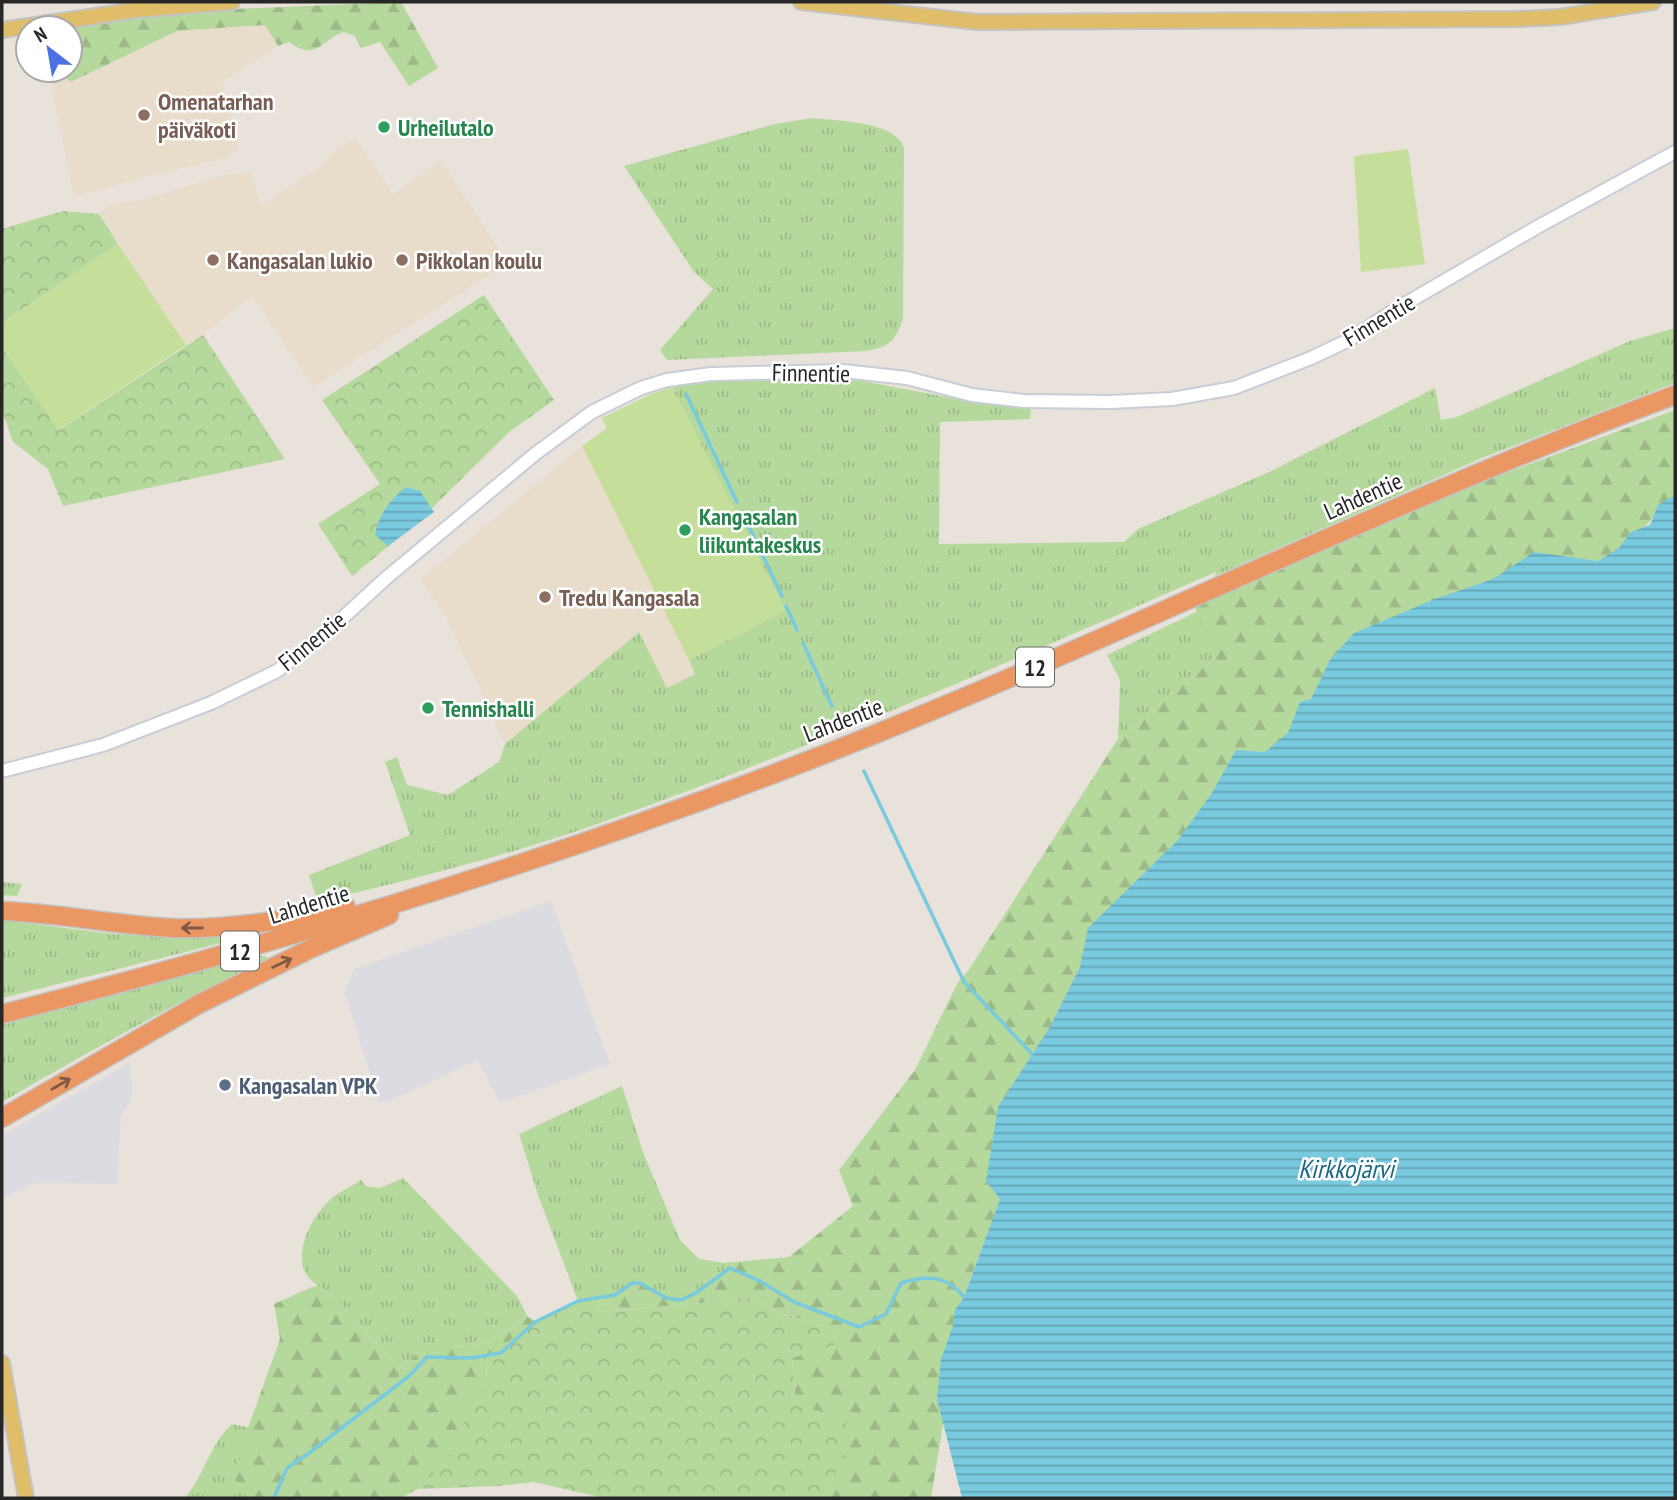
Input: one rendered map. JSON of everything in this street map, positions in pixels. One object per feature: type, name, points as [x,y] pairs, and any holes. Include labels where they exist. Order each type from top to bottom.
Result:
[{"type":"highway","name":"Lahdentie","points":[[2,1014],[227,955],[475,878],[659,816],[868,737],[1095,641],[1471,475],[1675,395]]},
{"type":"highway","points":[[2,911],[139,926],[206,928],[311,915],[475,878]]},
{"type":"highway","points":[[2,1118],[199,1004],[246,980],[312,948],[475,878]]},
{"type":"main road","points":[[2,30],[136,10],[232,2]]},
{"type":"main road","points":[[801,2],[977,22],[1520,19],[1560,17],[1653,2]]},
{"type":"main road","points":[[2,1363],[26,1498]]},
{"type":"street","name":"Finnentie","points":[[2,771],[103,745],[211,703],[276,671],[323,636],[385,579],[535,454],[592,412],[641,388],[667,380],[711,374],[831,371],[907,378],[972,395],[1024,401],[1111,402],[1172,399],[1234,388],[1349,340],[1492,253],[1675,152]]},
{"type":"shaded area","name":"Omenatarhan päiväkoti","points":[[265,25],[278,46],[222,82],[240,148],[227,158],[74,197],[51,84],[84,84],[84,76],[177,31]]},
{"type":"shaded area","name":"Pikkolan koulu","points":[[355,138],[393,194],[441,160],[508,263],[313,387],[252,296],[203,335],[186,345],[99,214],[108,206],[149,198],[224,175],[251,171],[261,206],[329,160],[327,156]]},
{"type":"shaded area","name":"Tredu Kangasala","points":[[582,446],[696,673],[666,689],[639,632],[505,744],[445,614],[420,580]]},
{"type":"shaded area","points":[[551,901],[610,1064],[500,1103],[478,1060],[387,1102],[378,1100],[345,993],[354,969]]},
{"type":"shaded area","points":[[130,1063],[132,1098],[121,1115],[117,1184],[36,1183],[2,1199],[2,1135]]},
{"type":"green space","points":[[401,2],[438,68],[409,86],[380,42],[361,48],[355,36],[344,32],[313,50],[298,48],[289,42],[278,46],[265,25],[177,31],[84,76],[84,23],[138,13]]},
{"type":"green space","points":[[812,118],[878,127],[899,139],[904,148],[903,319],[897,333],[886,345],[866,351],[667,360],[660,350],[713,289],[694,272],[624,166],[775,124]]},
{"type":"green space","points":[[1408,149],[1425,264],[1361,272],[1354,156]]},
{"type":"green space","points":[[63,211],[99,214],[118,244],[2,323],[2,229]]},
{"type":"green space","points":[[118,244],[186,345],[58,430],[2,347],[2,323]]},
{"type":"green space","points":[[484,295],[554,400],[509,432],[419,521],[352,576],[318,524],[380,484],[322,400]]},
{"type":"green space","points":[[1675,328],[1675,383],[1482,458],[1215,576],[1216,572],[835,734],[681,794],[497,856],[318,902],[309,875],[410,835],[385,762],[397,757],[407,785],[448,795],[499,762],[505,744],[639,632],[667,688],[695,674],[689,660],[785,611],[672,387],[726,379],[793,377],[862,381],[978,403],[1031,409],[1030,419],[940,422],[939,544],[1124,542],[1138,529],[1269,472],[1435,388],[1441,420],[1457,417],[1630,341]]},
{"type":"green space","points":[[203,335],[285,459],[63,506],[48,469],[13,442],[2,410],[2,347],[59,430]]},
{"type":"green space","name":"Kangasalan liikuntakeskus","points":[[672,387],[786,611],[689,660],[582,446],[607,428],[602,418]]},
{"type":"green space","points":[[1675,410],[1675,495],[1000,1199],[964,1297],[931,1498],[822,1498],[850,1448],[796,1405],[792,1357],[835,1345],[838,1330],[777,1312],[755,1298],[602,1312],[590,1299],[615,1295],[632,1283],[640,1283],[666,1298],[681,1300],[696,1293],[730,1269],[724,1263],[789,1257],[853,1206],[839,1170],[915,1070],[958,982],[968,971],[1118,739],[1215,658],[1195,607],[1341,540],[1471,486]]},
{"type":"green space","points":[[1198,611],[1215,658],[1118,739],[1120,680],[1107,655]]},
{"type":"green space","points":[[2,882],[22,884],[17,896],[2,895]]},
{"type":"green space","points":[[2,920],[113,934],[196,938],[273,930],[2,998]]},
{"type":"green space","points":[[259,955],[269,958],[134,1027],[2,1102],[2,1025]]},
{"type":"green space","points":[[622,1086],[644,1155],[680,1240],[699,1259],[724,1263],[730,1268],[696,1293],[681,1300],[666,1298],[640,1283],[632,1283],[615,1295],[578,1301],[538,1195],[519,1134]]},
{"type":"green space","points":[[403,1178],[517,1296],[528,1317],[492,1339],[472,1347],[445,1346],[421,1350],[400,1369],[332,1295],[309,1278],[304,1270],[302,1250],[313,1221],[333,1197],[361,1180],[366,1186],[380,1188]]},
{"type":"green space","points":[[318,1286],[332,1295],[400,1369],[421,1350],[433,1345],[472,1347],[492,1339],[528,1317],[538,1323],[486,1357],[487,1390],[472,1437],[418,1489],[401,1498],[255,1498],[228,1474],[263,1431],[248,1428],[280,1339],[274,1304]]},
{"type":"green space","points":[[755,1298],[777,1312],[838,1330],[844,1340],[792,1358],[796,1405],[846,1418],[850,1448],[822,1498],[604,1498],[534,1482],[418,1489],[471,1437],[459,1410],[487,1390],[486,1357],[550,1314],[590,1299],[602,1312]]},
{"type":"green space","points":[[232,1424],[263,1430],[255,1497],[185,1498],[218,1441]]},
{"type":"water","points":[[406,487],[420,491],[434,512],[388,546],[375,535],[379,520],[395,497]]},
{"type":"water","name":"Kirkkojärvi","points":[[1675,495],[1675,1498],[962,1498],[937,1399],[941,1359],[953,1326],[955,1310],[964,1297],[1000,1199],[986,1181],[998,1107],[1050,1027],[1080,967],[1088,928],[1178,840],[1212,793],[1236,750],[1265,752],[1288,733],[1300,702],[1311,699],[1330,660],[1354,633],[1435,599],[1493,579],[1534,552],[1598,561],[1619,548],[1631,532],[1650,525],[1658,505]]},
{"type":"waterway","points":[[686,394],[737,502]]},
{"type":"waterway","points":[[742,512],[782,596]]},
{"type":"waterway","points":[[786,606],[797,630]]},
{"type":"waterway","points":[[803,643],[832,706]]},
{"type":"waterway","points":[[864,771],[964,982],[1032,1054]]},
{"type":"waterway","points":[[274,1498],[287,1468],[409,1376],[427,1357],[471,1358],[501,1353],[535,1322],[578,1301],[615,1295],[632,1283],[640,1283],[666,1298],[681,1300],[696,1293],[730,1268],[760,1281],[794,1302],[859,1327],[886,1314],[901,1283],[936,1279],[950,1284],[964,1297]]},
{"type":"place","name":"Omenatarhan päiväkoti","points":[[144,115]]},
{"type":"place","name":"Urheilutalo","points":[[384,127]]},
{"type":"place","name":"Kangasalan lukio","points":[[213,260]]},
{"type":"place","name":"Pikkolan koulu","points":[[402,260]]},
{"type":"place","name":"Kangasalan liikuntakeskus","points":[[685,530]]},
{"type":"place","name":"Tredu Kangasala","points":[[545,597]]},
{"type":"place","name":"Tennishalli","points":[[428,708]]},
{"type":"place","name":"Kangasalan VPK","points":[[225,1085]]}]
